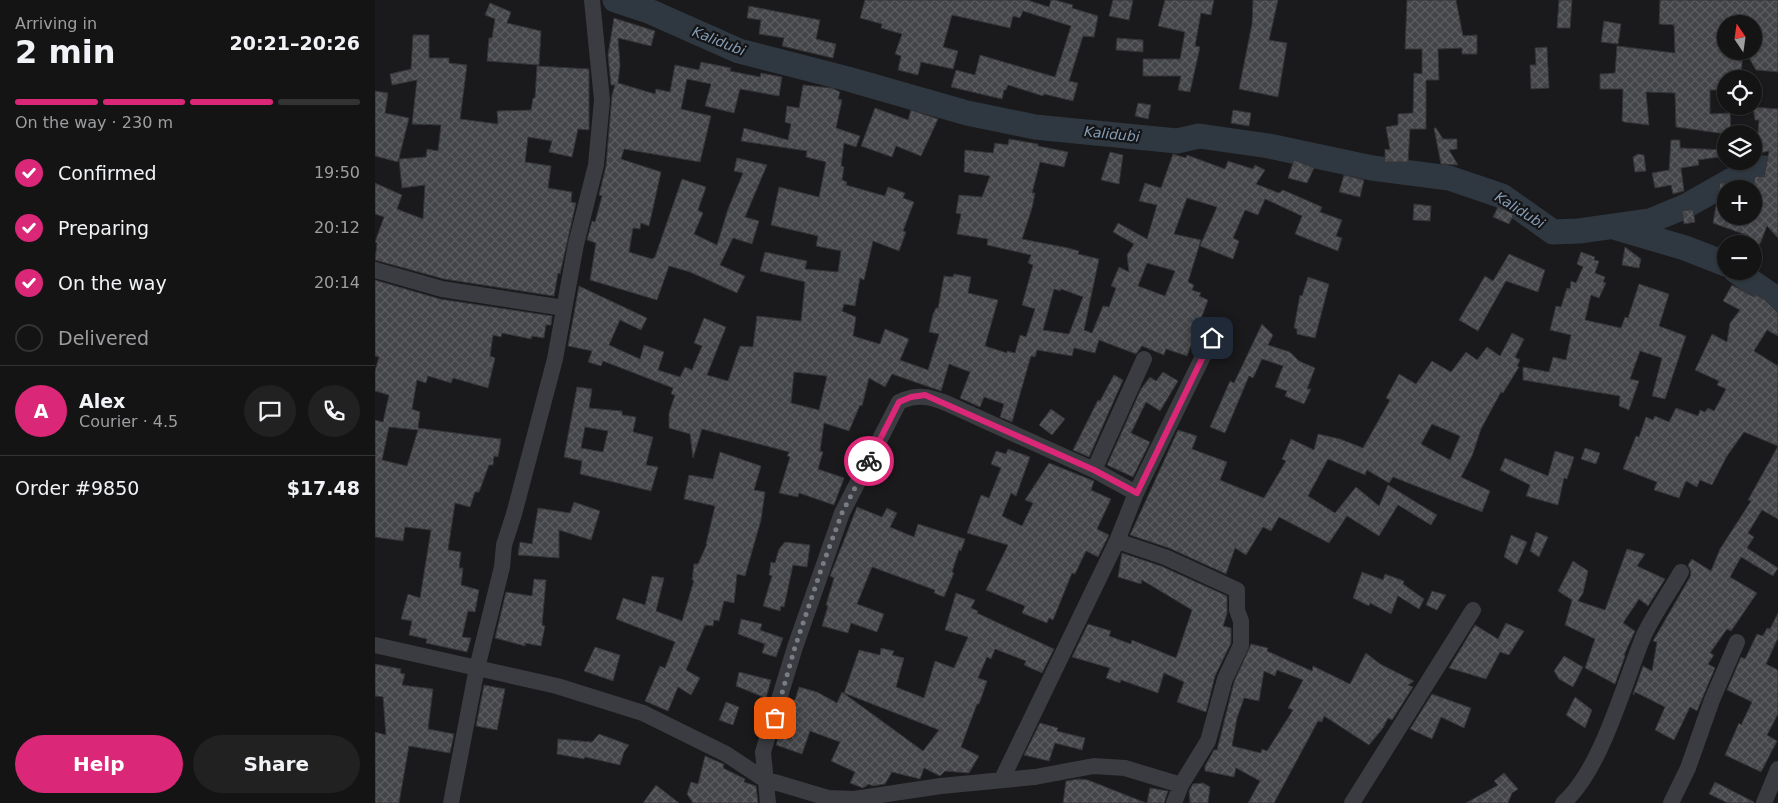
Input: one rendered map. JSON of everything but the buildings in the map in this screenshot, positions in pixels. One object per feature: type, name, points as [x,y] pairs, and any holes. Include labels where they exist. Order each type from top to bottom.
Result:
[{"type":"street","points":[[451,803],[477,668],[502,567],[504,545],[555,359],[577,244],[596,165],[602,100],[592,0]]},
{"type":"street","points":[[375,270],[442,289],[564,308]]},
{"type":"street","points":[[1002,779],[1117,541],[1137,493],[1212,338]]},
{"type":"street","points":[[1094,470],[1144,359]]},
{"type":"street","points":[[768,803],[764,779],[763,752],[795,647],[842,513],[899,402],[911,397],[925,395],[1094,470],[1137,493]]},
{"type":"street","points":[[1117,541],[1165,557],[1237,590],[1237,610],[1241,621],[1241,646],[1225,679],[1208,741],[1181,786],[1174,803]]},
{"type":"street","points":[[1563,803],[1583,783],[1594,762],[1645,633],[1681,572]]},
{"type":"street","points":[[1352,803],[1473,610]]},
{"type":"street","points":[[1671,803],[1688,768],[1712,700],[1737,642]]},
{"type":"street","points":[[375,645],[557,686],[643,713],[726,754],[764,779],[828,798],[854,800],[1002,779],[1035,777],[1094,766],[1125,768],[1181,786]]},
{"type":"street","points":[[1764,803],[1778,769]]},
{"type":"waterway","name":"Kalidubi","points":[[615,0],[651,12],[739,51],[848,79],[967,113],[1035,127],[1177,141],[1199,136],[1269,146],[1372,168],[1449,178],[1502,196],[1553,232],[1579,231],[1650,221],[1686,206],[1730,181],[1764,168],[1778,170]]},
{"type":"waterway","name":"Kalidubi","points":[[1617,228],[1685,248],[1717,260]]},
{"type":"waterway","name":"Kalidubi","points":[[1749,280],[1778,300]]},
{"type":"way so far","points":[[775,718],[795,647],[822,567],[842,513],[869,461]]},
{"type":"route","points":[[869,461],[899,402],[911,397],[925,395],[946,402],[1094,470],[1137,493],[1212,338]]}]
